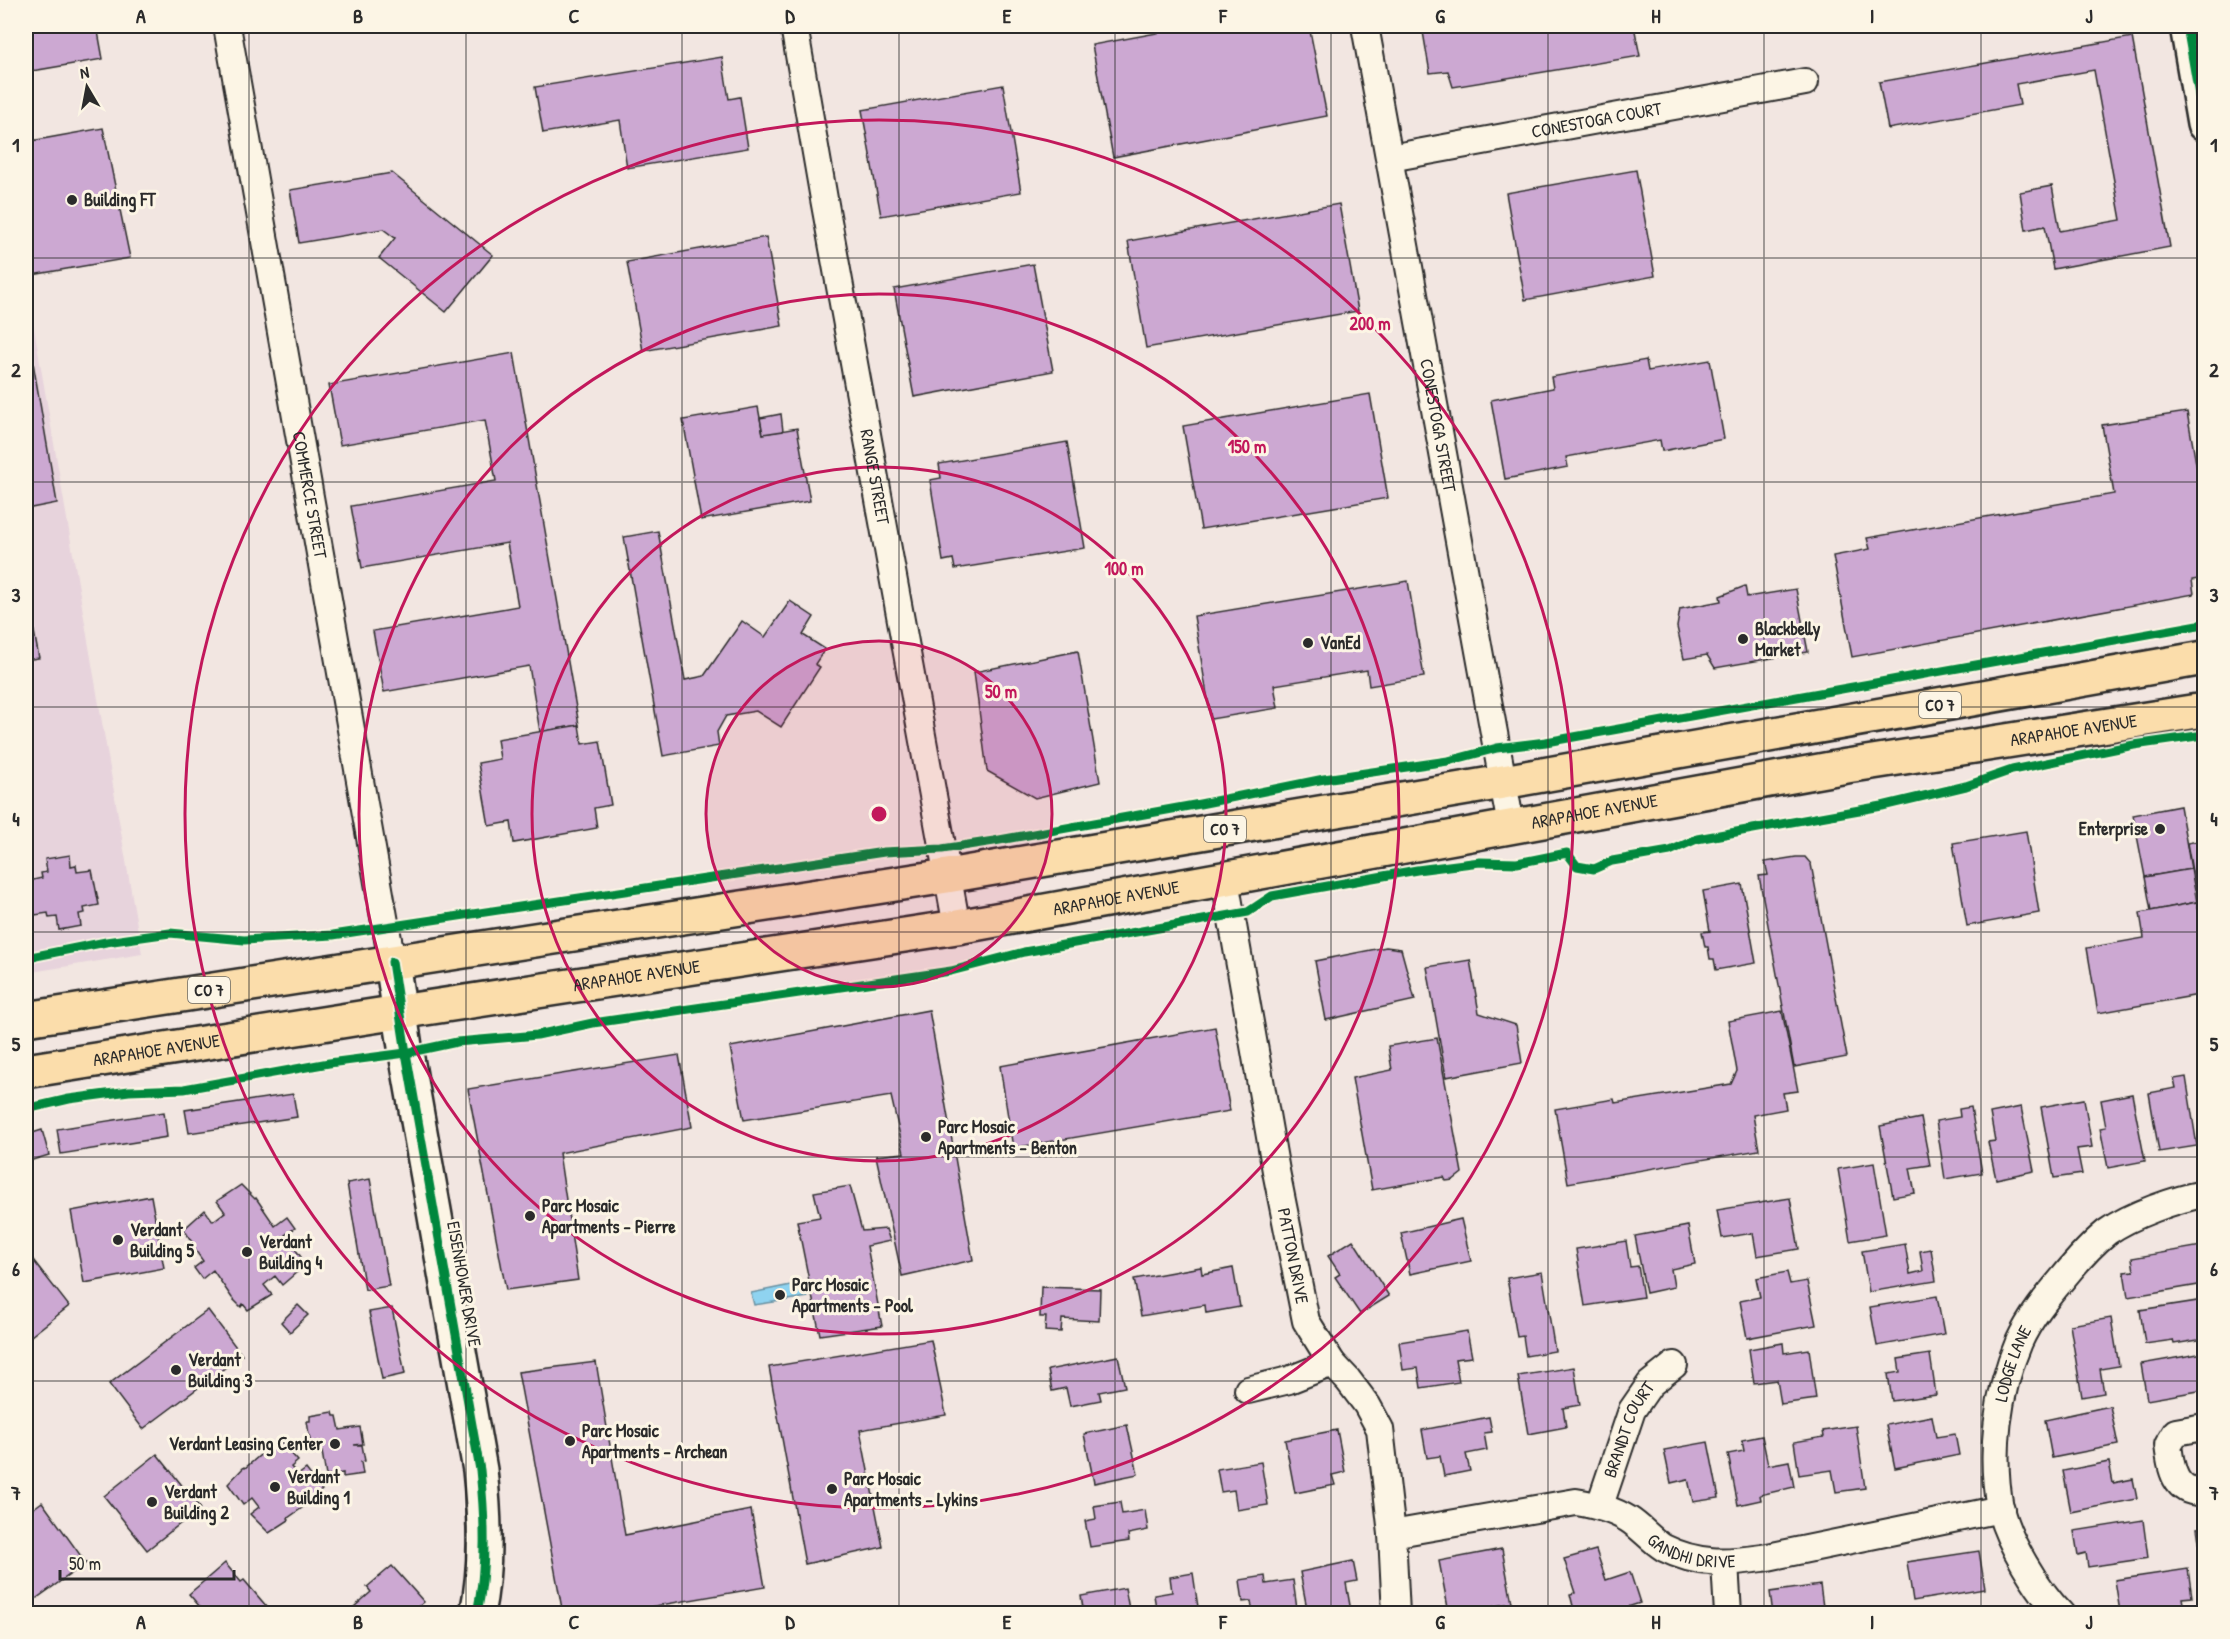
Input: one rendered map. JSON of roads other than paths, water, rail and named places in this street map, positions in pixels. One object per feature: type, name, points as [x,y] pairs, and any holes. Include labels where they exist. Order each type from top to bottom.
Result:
[{"type":"main road","name":"CO 7","points":[[26,1019],[947,876],[1503,782],[2205,658]]},
{"type":"main road","name":"ARAPAHOE AVENUE","points":[[26,1071],[957,927],[1847,766],[2205,710]]},
{"type":"street","name":"COMMERCE STREET","points":[[227,26],[392,962]]},
{"type":"street","name":"RANGE STREET","points":[[794,26],[957,927]]},
{"type":"street","name":"CONESTOGA STREET","points":[[1365,26],[1511,826]]},
{"type":"street","points":[[2187,26],[2205,124]]},
{"type":"street","name":"CONESTOGA COURT","points":[[1390,158],[1804,82]]},
{"type":"street","name":"PATTON DRIVE","points":[[1225,880],[1306,1321],[1332,1364],[1348,1380],[1380,1429],[1392,1534],[1396,1614]]},
{"type":"street","name":"EISENHOWER DRIVE","points":[[392,962],[480,1470],[485,1525],[481,1597],[477,1614]]},
{"type":"street","name":"LODGE LANE","points":[[2061,1614],[2049,1602],[2020,1558],[2001,1509],[1995,1452],[2001,1396],[2019,1342],[2041,1305],[2077,1261],[2108,1232],[2147,1212],[2187,1197],[2205,1194]]},
{"type":"street","points":[[1248,1390],[1289,1380],[1332,1364]]},
{"type":"street","name":"BRANDT COURT","points":[[1600,1505],[1632,1410],[1650,1384],[1674,1365]]},
{"type":"street","points":[[2205,1427],[2176,1432],[2168,1445],[2171,1471],[2181,1485],[2198,1492],[2205,1492]]},
{"type":"street","name":"GANDHI DRIVE","points":[[1392,1534],[1576,1502],[1600,1505],[1628,1519],[1663,1547],[1698,1561],[1725,1563],[1763,1558],[2001,1509]]},
{"type":"street","points":[[1725,1563],[1728,1614]]},
{"type":"water","name":"Parc Mosaic Apartments - Pool","points":[[806,1282],[808,1297],[754,1305],[751,1293]]},
{"type":"place","name":"Building FT","points":[[72,200]]},
{"type":"place","name":"Blackbelly Market","points":[[1743,639]]},
{"type":"place","name":"VanEd","points":[[1308,643]]},
{"type":"place","name":"Enterprise","points":[[2160,829]]},
{"type":"place","name":"Parc Mosaic Apartments - Benton","points":[[926,1137]]},
{"type":"place","name":"Parc Mosaic Apartments - Pierre","points":[[530,1216]]},
{"type":"place","name":"Verdant Building 5","points":[[118,1240]]},
{"type":"place","name":"Verdant Building 4","points":[[247,1252]]},
{"type":"place","name":"Parc Mosaic Apartments - Pool","points":[[780,1295]]},
{"type":"place","name":"Verdant Building 3","points":[[176,1370]]},
{"type":"place","name":"Parc Mosaic Apartments - Archean","points":[[570,1441]]},
{"type":"place","name":"Verdant Leasing Center","points":[[335,1444]]},
{"type":"place","name":"Verdant Building 1","points":[[275,1487]]},
{"type":"place","name":"Parc Mosaic Apartments - Lykins","points":[[832,1489]]},
{"type":"place","name":"Verdant Building 2","points":[[152,1502]]}]
